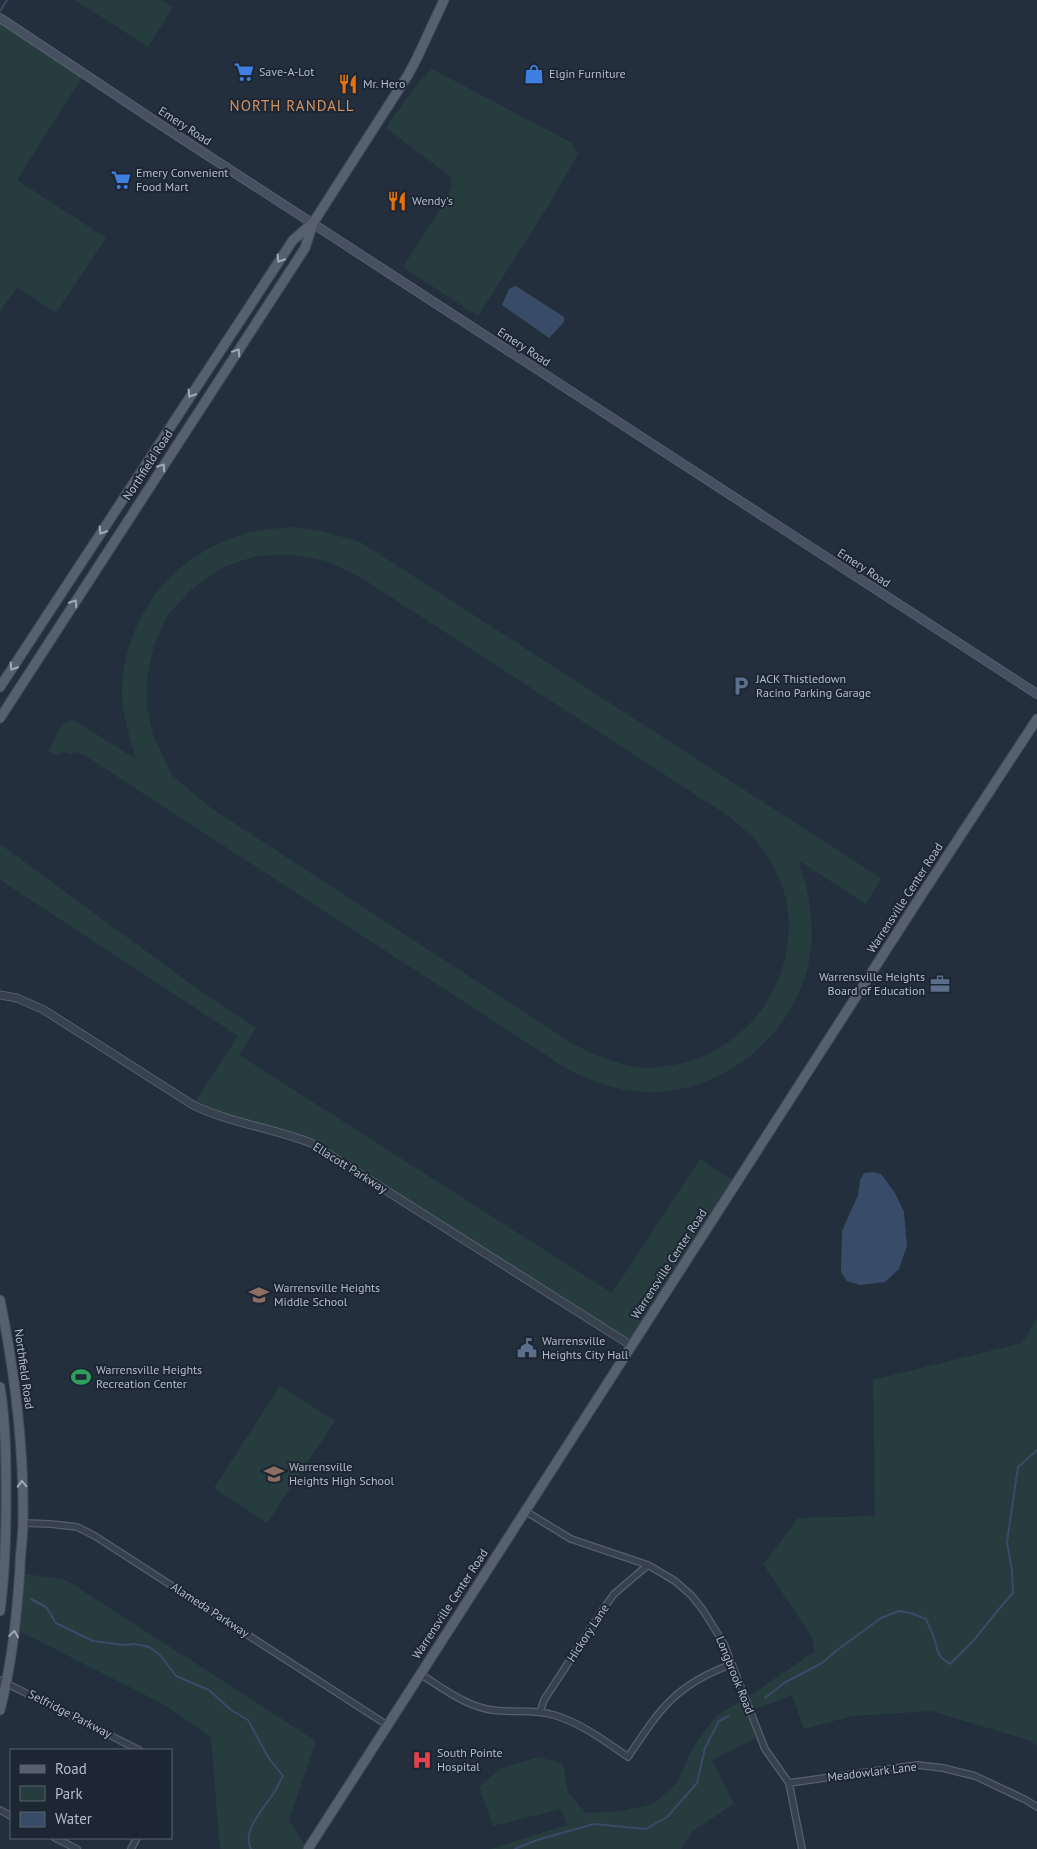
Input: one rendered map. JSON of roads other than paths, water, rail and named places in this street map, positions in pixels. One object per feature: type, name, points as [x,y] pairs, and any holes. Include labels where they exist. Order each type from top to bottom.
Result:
[{"type":"main road","name":"Northfield Road","points":[[0,718],[305,248],[313,223],[408,75],[444,0]]},
{"type":"main road","name":"Emery Road","points":[[3,20],[1037,694]]},
{"type":"main road","name":"Northfield Road","points":[[0,687],[293,240],[313,223]]},
{"type":"main road","points":[[237,324],[250,332]]},
{"type":"main road","points":[[160,441],[173,450]]},
{"type":"main road","points":[[89,551],[102,559]]},
{"type":"main road","points":[[47,615],[60,624]]},
{"type":"main road","name":"Warrensville Center Road","points":[[308,1849],[915,905],[1037,719]]},
{"type":"main road","name":"Northfield Road","points":[[0,1300],[8,1338],[18,1414],[23,1523],[19,1592],[0,1710]]},
{"type":"main road","points":[[0,1387],[6,1461],[6,1542],[0,1611]]},
{"type":"street","name":"Ellacott Parkway","points":[[0,994],[44,1010],[193,1106],[311,1143],[632,1346]]},
{"type":"street","name":"Longbrook Road","points":[[525,1511],[571,1539],[648,1565],[675,1581],[704,1610],[716,1628],[732,1664],[765,1749],[789,1783],[802,1849]]},
{"type":"street","name":"Alameda Parkway","points":[[23,1523],[77,1527],[95,1536],[387,1725]]},
{"type":"street","name":"Hickory Lane","points":[[540,1712],[544,1700],[614,1594],[648,1565]]},
{"type":"street","points":[[420,1674],[459,1699],[475,1706],[505,1712],[540,1712],[565,1719],[580,1726],[628,1757],[655,1716],[676,1694],[696,1679],[732,1664]]},
{"type":"street","name":"Selfridge Parkway","points":[[4,1681],[137,1749]]},
{"type":"street","name":"Meadowlark Lane","points":[[789,1783],[917,1765],[975,1776],[1037,1807]]},
{"type":"street","points":[[57,1839],[77,1849]]},
{"type":"water","points":[[516,286],[564,317],[564,322],[549,338],[502,305],[509,289]]},
{"type":"water","points":[[873,1172],[881,1174],[895,1193],[904,1212],[907,1246],[899,1269],[885,1282],[860,1285],[847,1281],[841,1272],[842,1231],[858,1195],[860,1180],[864,1173]]},
{"type":"waterway","points":[[0,11],[7,0]]},
{"type":"waterway","points":[[765,1698],[784,1683],[822,1663],[881,1618],[899,1611],[926,1619],[938,1653],[950,1664],[973,1641],[1013,1593],[1012,1571],[1007,1542],[1018,1467],[1037,1450]]},
{"type":"waterway","points":[[31,1599],[46,1607],[56,1623],[93,1641],[149,1647],[160,1655],[176,1676],[209,1690],[231,1710],[248,1720],[268,1757],[283,1776],[252,1826],[249,1834],[251,1849]]},
{"type":"waterway","points":[[515,1849],[537,1840],[594,1824],[646,1829],[667,1817],[697,1783],[705,1748],[719,1721],[729,1716]]},
{"type":"place","name":"Save-A-Lot","points":[[244,72]]},
{"type":"place","name":"Elgin Furniture","points":[[534,74]]},
{"type":"place","name":"Mr. Hero","points":[[348,84]]},
{"type":"place","name":"Emery Convenient Food Mart","points":[[121,180]]},
{"type":"place","name":"Wendy's","points":[[397,201]]},
{"type":"place","name":"JACK Thistledown Racino Parking Garage","points":[[741,686]]},
{"type":"place","name":"Warrensville Heights Board of Education","points":[[940,984]]},
{"type":"place","name":"Warrensville Heights Middle School","points":[[259,1295]]},
{"type":"place","name":"Warrensville Heights City Hall","points":[[527,1348]]},
{"type":"place","name":"Warrensville Heights Recreation Center","points":[[81,1377]]},
{"type":"place","name":"Warrensville Heights High School","points":[[274,1474]]},
{"type":"place","name":"South Pointe Hospital","points":[[422,1760]]},
{"type":"district","name":"NORTH RANDALL","points":[[292,106]]}]
